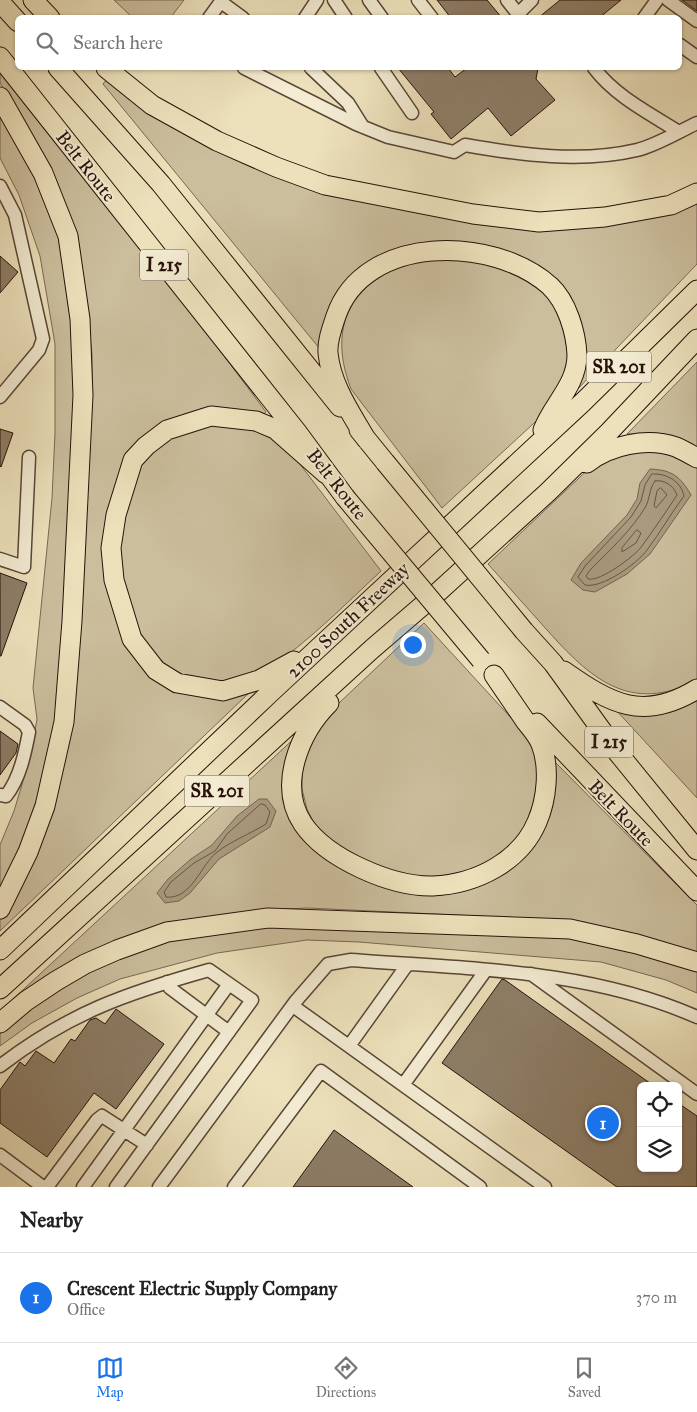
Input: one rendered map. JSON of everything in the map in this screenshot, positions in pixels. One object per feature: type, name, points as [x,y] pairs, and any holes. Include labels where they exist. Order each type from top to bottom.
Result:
[{"type":"highway","points":[[33,0],[47,15]]},
{"type":"highway","points":[[0,2],[15,19]]},
{"type":"highway","name":"Belt Route","points":[[0,57],[297,432],[326,474],[481,660],[606,798],[697,891]]},
{"type":"highway","name":"Belt Route","points":[[60,70],[161,184],[366,439],[524,631],[553,663],[618,753],[697,850]]},
{"type":"highway","points":[[108,70],[152,105],[217,141],[276,167],[325,185],[472,214],[538,222],[624,214],[671,205],[697,193]]},
{"type":"highway","points":[[0,97],[43,173],[68,236],[80,319],[82,395],[72,621],[64,722],[46,806],[28,852],[0,908]]},
{"type":"highway","points":[[366,439],[340,392],[328,352],[331,329],[340,303],[356,281],[381,265],[405,255],[436,251],[472,253],[503,260],[531,272],[551,287],[561,302],[573,326],[577,355],[574,373],[566,392],[548,419],[539,442]]},
{"type":"highway","name":"2100 South Freeway","points":[[0,950],[539,442],[697,290]]},
{"type":"highway","name":"2100 South Freeway","points":[[0,989],[372,649],[436,594],[548,492],[609,432],[697,339]]},
{"type":"highway","points":[[322,645],[259,680],[239,688],[223,691],[177,683],[156,670],[132,639],[114,580],[111,548],[116,514],[133,460],[146,446],[166,430],[211,416],[256,421],[275,429],[326,474]]},
{"type":"highway","points":[[548,492],[598,454],[622,446],[644,443],[675,447],[697,458]]},
{"type":"highway","points":[[436,594],[317,715],[300,743],[295,761],[293,793],[303,824],[325,846],[353,865],[404,882],[432,886],[454,883],[477,877],[499,866],[518,851],[532,835],[542,810],[546,767],[541,743],[494,675]]},
{"type":"highway","points":[[553,663],[601,694],[630,706],[647,708],[683,698],[697,689]]},
{"type":"highway","points":[[0,1023],[26,1001],[56,981],[85,964],[117,950],[166,932],[268,918],[570,929],[637,944],[697,962]]},
{"type":"lane","points":[[307,15],[318,0]]},
{"type":"lane","points":[[334,0],[344,15]]},
{"type":"lane","points":[[369,0],[380,15]]},
{"type":"lane","points":[[418,0],[430,15]]},
{"type":"lane","points":[[507,0],[518,14],[532,0]]},
{"type":"lane","points":[[646,15],[657,0]]},
{"type":"lane","points":[[668,0],[697,21]]},
{"type":"lane","points":[[211,15],[222,1],[239,15]]},
{"type":"lane","points":[[682,46],[697,57]]},
{"type":"lane","points":[[248,70],[388,138],[454,152],[465,145],[517,154],[598,156],[639,150],[697,123]]},
{"type":"lane","points":[[312,70],[348,103],[364,127]]},
{"type":"lane","points":[[382,70],[412,113]]},
{"type":"lane","points":[[596,70],[622,96],[679,132]]},
{"type":"lane","points":[[0,186],[17,224],[43,339],[39,350],[0,397]]},
{"type":"lane","points":[[0,559],[24,567],[29,458]]},
{"type":"lane","points":[[0,707],[27,728],[29,732],[25,754],[17,776],[6,796],[0,795]]},
{"type":"lane","points":[[159,1187],[293,1006],[328,964],[351,960],[529,973],[622,990],[649,997],[697,1016]]},
{"type":"lane","points":[[349,1046],[407,964]]},
{"type":"lane","points":[[0,1066],[47,1032],[81,1014],[137,990],[209,970],[252,1000],[116,1187]]},
{"type":"lane","points":[[403,1085],[486,970]]},
{"type":"lane","points":[[529,973],[697,1094]]},
{"type":"lane","points":[[167,982],[170,988],[229,1032]]},
{"type":"lane","points":[[83,1187],[229,984]]},
{"type":"lane","points":[[293,1006],[545,1187]]},
{"type":"lane","points":[[234,1187],[321,1072],[480,1187]]},
{"type":"lane","points":[[47,1187],[100,1117],[106,1116],[146,1145]]},
{"type":"lane","points":[[0,1155],[43,1187]]},
{"type":"shaded area","points":[[114,0],[184,0],[173,15],[130,15]]},
{"type":"shaded area","points":[[0,70],[127,226],[266,412],[261,417],[240,410],[201,409],[166,421],[132,452],[112,581],[159,676],[250,692],[0,931],[0,919],[18,887],[48,816],[92,400],[92,354],[86,297],[50,170],[29,129],[0,83]]},
{"type":"shaded area","points":[[106,80],[336,195],[419,213],[483,225],[533,229],[697,200],[697,264],[575,392],[565,298],[450,243],[419,243],[391,252],[376,260],[324,354],[103,84]]},
{"type":"shaded area","points":[[0,102],[50,201],[79,320],[61,706],[42,798],[0,894],[0,845],[14,811],[30,758],[37,719],[33,688],[52,498],[55,433],[55,344],[40,256],[19,195],[0,158]]},
{"type":"shaded area","points":[[420,253],[505,267],[545,291],[561,314],[569,351],[567,372],[546,412],[442,508],[351,389],[342,352],[343,328],[347,316],[352,304],[368,280],[381,270]]},
{"type":"shaded area","points":[[697,362],[697,448],[651,434],[627,434]]},
{"type":"shaded area","points":[[199,421],[258,426],[287,447],[381,571],[298,647],[257,676],[234,680],[195,679],[164,663],[141,635],[127,600],[120,561],[121,520],[130,483],[147,452],[163,440]]},
{"type":"shaded area","points":[[645,446],[697,461],[697,680],[673,690],[651,694],[631,692],[613,686],[579,663],[488,564],[597,461]]},
{"type":"shaded area","points":[[424,623],[524,732],[535,754],[539,770],[537,810],[507,856],[458,878],[412,876],[384,870],[355,858],[326,838],[315,825],[307,809],[302,789],[302,770],[314,731],[339,703]]},
{"type":"shaded area","points":[[697,693],[697,798],[615,709]]},
{"type":"shaded area","points":[[299,734],[293,757],[303,828],[404,886],[509,868],[553,760],[697,905],[697,955],[540,919],[308,908],[258,910],[192,921],[48,977],[12,1000]]},
{"type":"shaded area","points":[[269,921],[561,932],[697,966],[697,993],[666,980],[601,962],[359,942],[307,940],[217,953],[120,979],[77,998],[32,1023],[0,1046],[0,1034],[31,1008],[90,969],[161,940]]},
{"type":"water","points":[[650,469],[675,475],[691,495],[650,554],[627,574],[595,592],[583,590],[571,580],[581,563],[627,515],[637,499],[640,483]]},
{"type":"water","points":[[259,799],[267,799],[276,811],[270,827],[219,859],[190,893],[179,901],[165,903],[157,893],[168,879],[191,859],[212,845],[237,816]]},
{"type":"building","points":[[437,0],[487,0],[500,15],[449,15]]},
{"type":"building","points":[[560,0],[621,0],[603,15],[542,15]]},
{"type":"building","points":[[682,0],[697,0],[697,11]]},
{"type":"building","points":[[400,70],[450,70],[455,77],[464,70],[538,70],[536,79],[555,100],[511,136],[488,108],[451,139],[431,114],[434,112]]},
{"type":"building","points":[[0,256],[18,272],[0,293]]},
{"type":"building","points":[[0,429],[13,433],[1,467],[0,466]]},
{"type":"building","points":[[0,573],[27,583],[1,656],[0,656]]},
{"type":"building","points":[[0,731],[18,744],[16,753],[0,775]]},
{"type":"building","points":[[502,979],[505,980],[648,1082],[637,1082],[637,1172],[682,1172],[682,1106],[697,1116],[697,1187],[617,1187],[442,1063]]},
{"type":"building","points":[[116,1009],[164,1044],[116,1109],[94,1093],[47,1157],[0,1123],[0,1090],[20,1062],[25,1066],[36,1051],[54,1063],[71,1039],[75,1041],[90,1020],[96,1018],[105,1024]]},
{"type":"building","points":[[334,1130],[413,1187],[293,1187]]},
{"type":"place","name":"Crescent Electric Supply Company","points":[[603,1123]]}]
